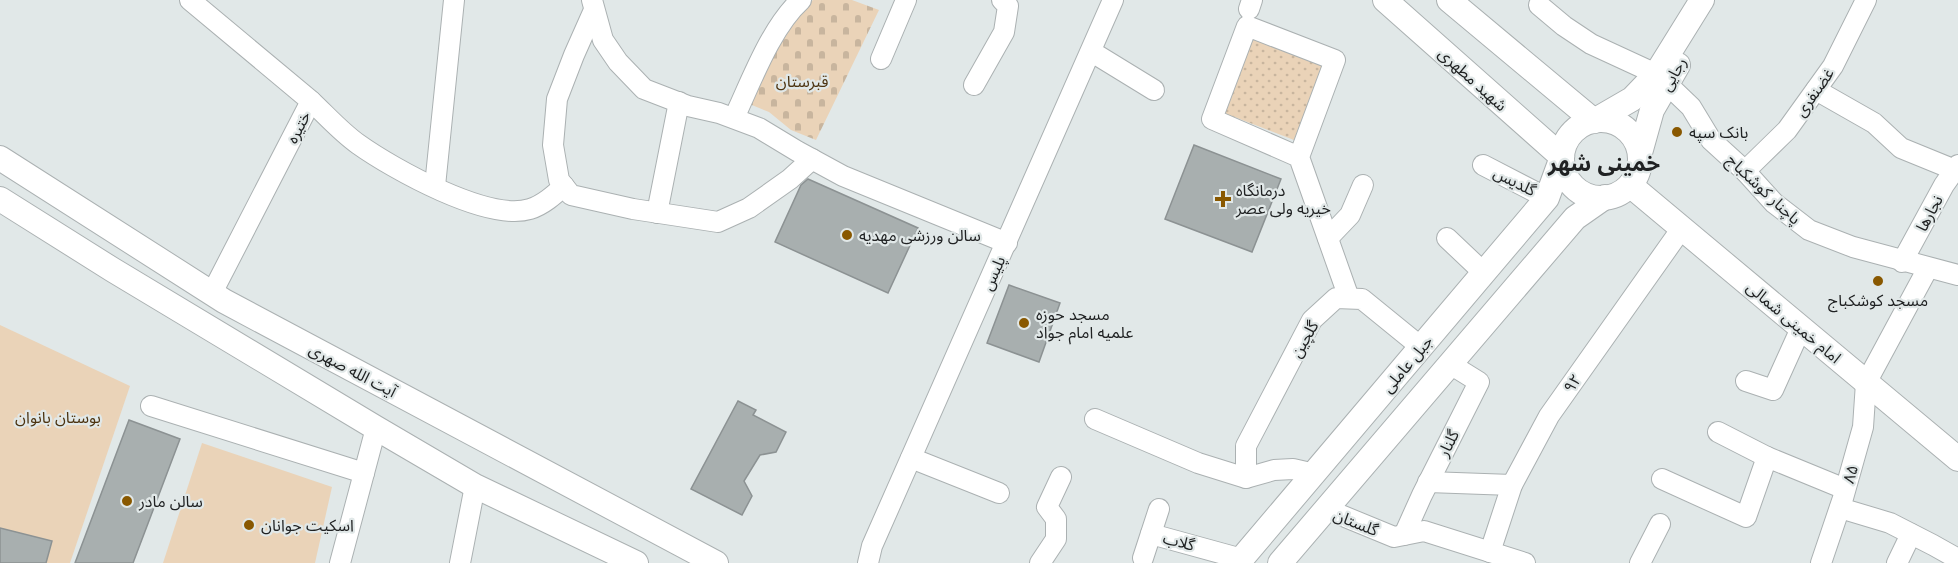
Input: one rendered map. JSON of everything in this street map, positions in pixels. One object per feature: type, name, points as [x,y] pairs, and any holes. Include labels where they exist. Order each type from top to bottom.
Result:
[{"type":"main road","name":"شهید مطهری","points":[[1384,0],[1562,157]]},
{"type":"main road","points":[[1449,0],[1594,120]]},
{"type":"main road","name":"رجایی","points":[[1640,153],[1661,79],[1702,0]]},
{"type":"main road","name":"رجایی","points":[[1594,120],[1632,99],[1661,79],[1719,0]]},
{"type":"main road","points":[[1594,120],[1607,120],[1618,124],[1632,136],[1640,153],[1640,164],[1636,175],[1630,184],[1615,195],[1592,196],[1580,191],[1564,170],[1562,157],[1565,144],[1572,133],[1582,125],[1594,120]]},
{"type":"main road","name":"جبل عاملی","points":[[1240,561],[1544,201],[1562,157]]},
{"type":"main road","name":"آیت الله صهری","points":[[0,158],[212,293],[654,532],[716,563]]},
{"type":"main road","name":"امام خمینی شمالی","points":[[1630,184],[1958,459]]},
{"type":"main road","name":"جبل عاملی","points":[[1280,563],[1575,218],[1605,197]]},
{"type":"main road","points":[[0,199],[376,429],[475,486],[636,563]]},
{"type":"main road","points":[[1544,201],[1563,213],[1566,229]]},
{"type":"street","name":"ختیره","points":[[190,0],[311,101],[212,293]]},
{"type":"street","points":[[435,186],[454,0]]},
{"type":"street","points":[[734,118],[768,45],[801,0]]},
{"type":"street","points":[[880,59],[906,0]]},
{"type":"street","points":[[974,85],[1004,32],[1008,6],[1002,0]]},
{"type":"street","name":"پلیس","points":[[870,554],[1113,0]]},
{"type":"street","name":"غضنفری","points":[[1745,171],[1787,130],[1833,66],[1866,0]]},
{"type":"street","name":"پاچنار کوشکباج","points":[[1535,2],[1564,26],[1591,44],[1661,79],[1691,107],[1711,140],[1745,171],[1774,203],[1809,230],[1902,262],[1958,275]]},
{"type":"street","points":[[593,5],[557,99],[553,145],[559,180],[571,195],[657,213],[718,222],[749,208],[790,179],[812,159]]},
{"type":"street","points":[[593,5],[603,40],[618,62],[644,88],[759,128],[843,176],[1007,243]]},
{"type":"street","points":[[1299,157],[1212,120],[1247,26],[1335,60],[1299,157],[1349,298],[1362,299],[1421,347]]},
{"type":"street","points":[[1092,52],[1154,90]]},
{"type":"street","points":[[1816,90],[1874,123],[1901,148],[1956,168]]},
{"type":"street","points":[[311,101],[357,144],[464,201],[506,211],[530,209],[550,199],[564,186]]},
{"type":"street","points":[[657,213],[680,102]]},
{"type":"street","name":"گلدیس","points":[[1482,165],[1544,201]]},
{"type":"street","name":"نجارها","points":[[1902,262],[1944,185],[1956,168]]},
{"type":"street","points":[[1328,238],[1350,215],[1363,185]]},
{"type":"street","name":"۹۲","points":[[1479,554],[1549,416],[1682,228]]},
{"type":"street","points":[[1447,238],[1484,273]]},
{"type":"street","points":[[1866,382],[1928,268]]},
{"type":"street","name":"گلچین","points":[[1246,478],[1246,446],[1312,320],[1336,298],[1349,298]]},
{"type":"street","points":[[1746,381],[1773,390],[1801,328]]},
{"type":"street","name":"گلنار","points":[[1404,535],[1479,382],[1450,364]]},
{"type":"street","name":"۸۵","points":[[1821,563],[1863,427],[1866,382]]},
{"type":"street","points":[[151,406],[364,473]]},
{"type":"street","points":[[1095,419],[1198,463],[1246,478],[1274,470],[1293,469],[1315,474]]},
{"type":"street","points":[[340,563],[376,429]]},
{"type":"street","points":[[1718,432],[1958,559]]},
{"type":"street","points":[[1662,479],[1746,518],[1767,457]]},
{"type":"street","points":[[911,458],[999,493]]},
{"type":"street","points":[[1040,563],[1056,539],[1056,519],[1047,507],[1061,477]]},
{"type":"street","points":[[1428,482],[1512,485]]},
{"type":"street","points":[[460,563],[475,486]]},
{"type":"street","points":[[1143,558],[1159,509]]},
{"type":"street","name":"گلستان","points":[[1326,509],[1394,537],[1425,531],[1479,554],[1525,563]]},
{"type":"street","points":[[1640,563],[1660,524]]},
{"type":"street","name":"گلاب","points":[[1151,534],[1240,561]]},
{"type":"street","points":[[1897,563],[1911,534]]},
{"type":"street","points":[[854,563],[870,554]]},
{"type":"green space","name":"قبرستان","points":[[813,0],[852,0],[879,10],[816,140],[791,130],[769,112],[747,103],[796,15]]},
{"type":"green space","points":[[1253,38],[1323,65],[1294,140],[1224,113]]},
{"type":"green space","name":"بوستان بانوان","points":[[0,325],[130,386],[70,563],[0,563]]},
{"type":"green space","name":"اسکیت جوانان","points":[[202,443],[332,487],[315,563],[163,563]]},
{"type":"building","name":"درمانگاه خیریه ولی عصر","points":[[1194,145],[1281,179],[1252,252],[1165,219]]},
{"type":"building","name":"سالن ورزشی مهدیه","points":[[808,179],[918,228],[888,293],[775,242],[801,185]]},
{"type":"building","name":"مسجد حوزه علمیه امام جواد","points":[[1009,285],[1060,303],[1039,362],[987,343]]},
{"type":"building","points":[[738,401],[756,410],[753,415],[786,432],[776,452],[760,455],[744,481],[752,496],[742,515],[691,489]]},
{"type":"building","name":"سالن مادر","points":[[129,420],[180,439],[133,563],[75,563]]},
{"type":"building","points":[[0,528],[52,541],[46,563],[0,563]]},
{"type":"place","name":"بانک سپه","points":[[1677,132]]},
{"type":"place","name":"درمانگاه خیریه ولی عصر","points":[[1223,199]]},
{"type":"place","name":"سالن ورزشی مهدیه","points":[[847,235]]},
{"type":"place","name":"مسجد کوشکباج","points":[[1878,281]]},
{"type":"place","name":"مسجد حوزه علمیه امام جواد","points":[[1024,323]]},
{"type":"place","name":"سالن مادر","points":[[127,501]]},
{"type":"place","name":"اسکیت جوانان","points":[[249,525]]},
{"type":"district","name":"خمینی شهر","points":[[1604,163]]}]
